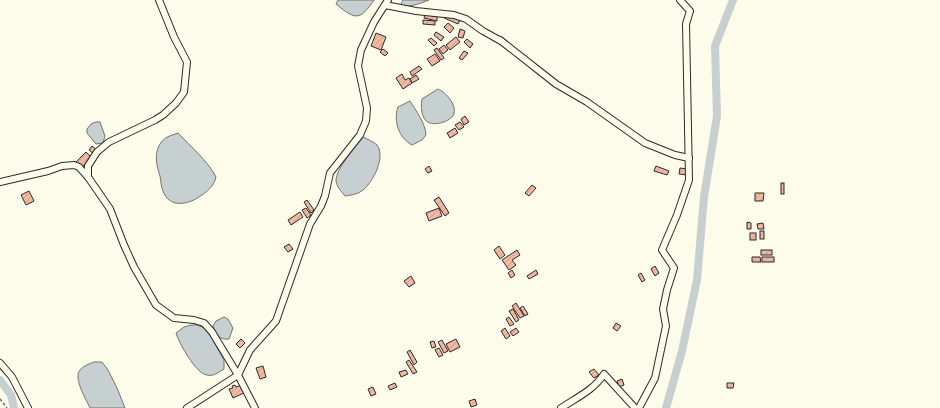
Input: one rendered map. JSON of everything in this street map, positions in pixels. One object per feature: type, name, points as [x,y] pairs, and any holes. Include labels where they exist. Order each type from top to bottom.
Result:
[{"type":"street","points":[[88,177],[88,166],[97,152],[109,142],[159,117],[176,103],[184,92],[187,62],[174,37],[159,0]]},
{"type":"street","points":[[640,408],[655,378],[666,326],[663,309],[674,268],[662,250],[677,215],[689,180],[686,24],[690,11],[680,0]]},
{"type":"street","points":[[187,408],[238,375],[250,350],[276,321],[310,224],[325,196],[330,173],[360,135],[366,121],[367,108],[358,66],[361,50],[374,22],[386,3],[416,11],[454,15],[466,19],[483,31],[500,40],[556,84],[588,102],[645,143],[675,155],[689,158]]},
{"type":"street","points":[[0,182],[48,171],[62,166],[74,165],[79,167],[88,177],[110,209],[132,262],[156,306],[174,318],[194,320],[204,323],[212,332],[238,375],[255,408]]},
{"type":"street","points":[[0,363],[12,376],[28,408]]},
{"type":"street","points":[[561,408],[575,400],[598,383],[604,374],[635,408]]},
{"type":"path","points":[[0,399],[7,408]]},
{"type":"shaded area","points":[[338,0],[374,0],[365,12],[357,16],[348,13],[336,4]]},
{"type":"shaded area","points":[[403,0],[429,0],[414,5],[400,6]]},
{"type":"shaded area","points":[[438,89],[445,93],[451,101],[454,113],[452,117],[446,121],[433,124],[426,121],[424,118],[421,106],[422,99]]},
{"type":"shaded area","points":[[410,101],[422,121],[426,135],[422,140],[412,145],[407,142],[398,129],[396,118],[398,107]]},
{"type":"shaded area","points":[[100,122],[105,136],[103,143],[96,144],[87,133],[87,129],[91,124]]},
{"type":"shaded area","points":[[178,133],[204,159],[216,177],[212,186],[207,191],[194,200],[184,203],[174,202],[169,200],[166,196],[161,186],[156,157],[157,150],[161,143],[167,137]]},
{"type":"shaded area","points":[[363,137],[377,145],[380,156],[377,169],[371,181],[363,190],[352,195],[345,196],[337,184],[337,175],[343,163]]},
{"type":"shaded area","points":[[224,317],[228,319],[233,328],[229,339],[220,338],[215,332],[213,326],[216,321]]},
{"type":"shaded area","points":[[197,325],[204,328],[224,360],[224,369],[216,374],[209,375],[203,373],[193,364],[184,350],[176,333],[184,327]]},
{"type":"shaded area","points":[[94,362],[102,362],[108,370],[125,408],[90,408],[81,389],[78,374],[83,367]]},
{"type":"building","points":[[425,14],[437,17],[437,21],[424,18]]},
{"type":"building","points":[[446,14],[460,20],[458,24],[444,18]]},
{"type":"building","points":[[423,20],[435,21],[435,25],[423,24]]},
{"type":"building","points":[[448,23],[454,28],[450,33],[444,27]]},
{"type":"building","points":[[460,29],[465,31],[463,38],[458,37]]},
{"type":"building","points":[[436,32],[444,37],[441,41],[434,35]]},
{"type":"building","points":[[376,33],[386,37],[381,50],[371,46]]},
{"type":"building","points":[[456,37],[460,42],[450,50],[446,45]]},
{"type":"building","points":[[431,38],[437,43],[434,46],[428,40]]},
{"type":"building","points":[[467,39],[473,44],[470,48],[464,42]]},
{"type":"building","points":[[444,45],[448,50],[443,54],[439,49]]},
{"type":"building","points":[[437,48],[444,58],[441,60],[434,50]]},
{"type":"building","points":[[383,49],[388,53],[385,56],[380,52]]},
{"type":"building","points":[[464,51],[468,53],[462,60],[459,58]]},
{"type":"building","points":[[435,54],[440,61],[432,66],[427,59]]},
{"type":"building","points":[[419,66],[422,69],[412,76],[410,72]]},
{"type":"building","points":[[402,74],[405,80],[409,78],[412,83],[403,89],[396,78]]},
{"type":"building","points":[[416,75],[419,79],[412,83],[410,79]]},
{"type":"building","points":[[465,116],[469,122],[464,125],[461,119]]},
{"type":"building","points":[[460,122],[464,127],[459,130],[455,125]]},
{"type":"building","points":[[455,128],[458,133],[450,138],[447,133]]},
{"type":"building","points":[[92,146],[97,150],[94,154],[89,150]]},
{"type":"building","points":[[86,152],[91,157],[81,169],[75,163]]},
{"type":"building","points":[[429,166],[432,171],[428,173],[425,169]]},
{"type":"building","points":[[656,166],[669,171],[667,175],[654,171]]},
{"type":"building","points":[[680,168],[688,169],[687,175],[679,174]]},
{"type":"building","points":[[781,183],[784,183],[784,194],[781,194]]},
{"type":"building","points":[[532,185],[536,188],[529,196],[525,193]]},
{"type":"building","points":[[29,191],[34,201],[26,205],[21,195]]},
{"type":"building","points":[[755,193],[764,193],[763,201],[755,201]]},
{"type":"building","points":[[439,197],[449,213],[445,216],[434,200]]},
{"type":"building","points":[[307,200],[314,210],[311,213],[304,202]]},
{"type":"building","points":[[306,208],[311,215],[307,218],[302,210]]},
{"type":"building","points":[[439,208],[442,216],[429,221],[426,213]]},
{"type":"building","points":[[300,212],[303,217],[291,225],[288,220]]},
{"type":"building","points":[[747,222],[751,223],[751,229],[747,229]]},
{"type":"building","points":[[763,223],[764,229],[758,229],[757,224]]},
{"type":"building","points":[[760,231],[764,231],[764,239],[760,239]]},
{"type":"building","points":[[750,233],[756,233],[756,240],[750,240]]},
{"type":"building","points":[[289,244],[293,249],[288,252],[284,247]]},
{"type":"building","points":[[499,246],[505,255],[500,259],[494,250]]},
{"type":"building","points":[[517,250],[520,255],[512,260],[516,265],[509,270],[502,260]]},
{"type":"building","points":[[761,250],[772,250],[772,255],[761,255]]},
{"type":"building","points":[[752,257],[760,257],[761,262],[752,262]]},
{"type":"building","points":[[762,257],[774,257],[774,262],[762,262]]},
{"type":"building","points":[[655,266],[659,273],[655,276],[651,269]]},
{"type":"building","points":[[512,270],[515,275],[511,278],[508,273]]},
{"type":"building","points":[[536,270],[538,274],[529,279],[527,276]]},
{"type":"building","points":[[641,273],[645,280],[642,282],[638,275]]},
{"type":"building","points":[[411,276],[415,283],[409,287],[404,281]]},
{"type":"building","points":[[516,303],[524,316],[520,318],[512,306]]},
{"type":"building","points":[[523,306],[528,314],[525,316],[520,308]]},
{"type":"building","points":[[513,309],[519,320],[516,322],[509,311]]},
{"type":"building","points":[[509,317],[514,324],[510,326],[506,319]]},
{"type":"building","points":[[616,323],[621,326],[617,331],[613,328]]},
{"type":"building","points":[[505,328],[510,336],[506,339],[501,331]]},
{"type":"building","points":[[516,328],[519,332],[513,336],[510,332]]},
{"type":"building","points":[[241,339],[245,343],[240,348],[236,344]]},
{"type":"building","points":[[456,339],[460,347],[450,352],[446,344]]},
{"type":"building","points":[[442,340],[448,351],[444,353],[438,342]]},
{"type":"building","points":[[434,341],[436,347],[432,348],[430,342]]},
{"type":"building","points":[[439,348],[443,355],[439,357],[435,350]]},
{"type":"building","points":[[410,350],[417,362],[414,365],[407,352]]},
{"type":"building","points":[[409,360],[417,372],[413,374],[406,362]]},
{"type":"building","points":[[263,366],[266,377],[260,379],[256,368]]},
{"type":"building","points":[[594,369],[599,375],[594,378],[589,372]]},
{"type":"building","points":[[406,370],[408,374],[401,377],[399,372]]},
{"type":"building","points":[[622,379],[624,385],[619,387],[617,381]]},
{"type":"building","points":[[395,383],[397,387],[390,390],[388,386]]},
{"type":"building","points":[[727,383],[734,383],[733,388],[727,388]]},
{"type":"building","points":[[235,385],[236,387],[241,385],[244,393],[233,398],[229,389],[233,388],[232,386]]},
{"type":"building","points":[[373,387],[376,394],[371,396],[368,389]]},
{"type":"building","points":[[475,399],[477,405],[471,407],[469,401]]},
{"type":"waterway","points":[[666,408],[682,351],[697,280],[704,197],[717,116],[715,46],[733,0]]},
{"type":"waterway","points":[[0,380],[11,395],[14,408]]}]
